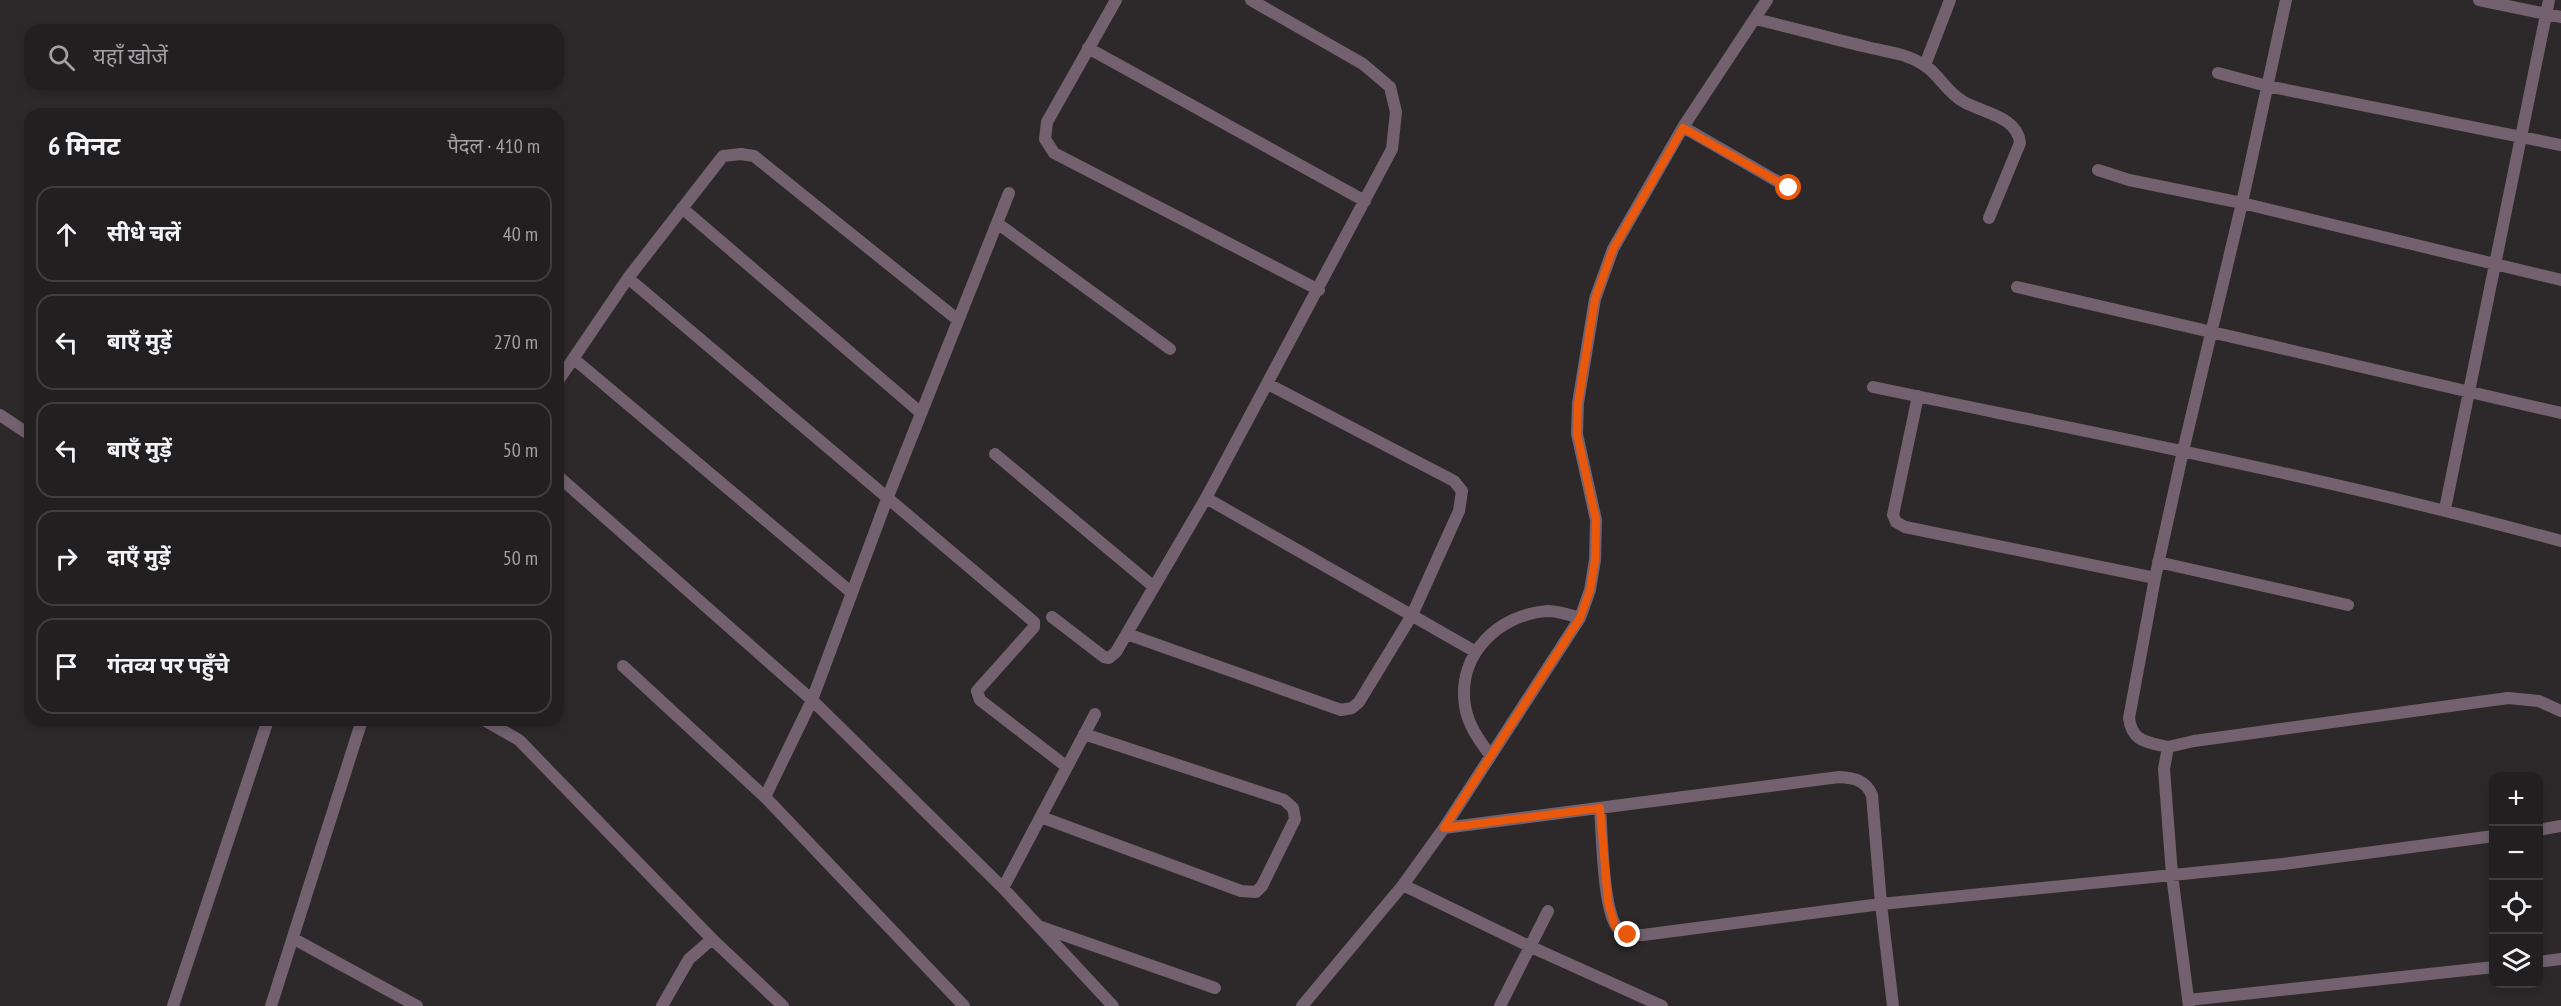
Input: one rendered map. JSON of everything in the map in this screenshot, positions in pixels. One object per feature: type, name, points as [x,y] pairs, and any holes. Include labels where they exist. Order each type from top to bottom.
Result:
[{"type":"street","points":[[1116,0],[1047,122],[1046,140],[1054,153],[1319,290]]},
{"type":"street","points":[[1052,617],[1104,657],[1113,656],[1206,498],[1319,290],[1392,149],[1396,112],[1390,87],[1363,64],[1251,0]]},
{"type":"street","points":[[1302,1006],[1403,885],[1444,828],[1580,618],[1590,590],[1595,560],[1596,520],[1577,434],[1578,403],[1595,299],[1613,249],[1683,128],[1767,0]]},
{"type":"street","points":[[1925,65],[1950,0]]},
{"type":"street","points":[[2286,0],[2242,204],[2182,451],[2158,562],[2129,718],[2131,731],[2135,737],[2163,746],[2508,698],[2539,701],[2561,711]]},
{"type":"street","points":[[2479,0],[2561,17]]},
{"type":"street","points":[[2445,509],[2549,0]]},
{"type":"street","points":[[1755,19],[1870,48],[1892,50],[1925,65],[1946,90],[1964,102],[2013,125],[2019,133],[2020,143],[1989,218]]},
{"type":"street","points":[[1088,48],[1365,201]]},
{"type":"street","points":[[2218,73],[2267,86],[2561,145]]},
{"type":"street","points":[[1683,128],[1789,188]]},
{"type":"street","points":[[564,373],[628,278],[723,156],[754,156],[958,320]]},
{"type":"street","points":[[2098,170],[2129,180],[2242,204],[2561,280]]},
{"type":"street","points":[[765,797],[812,700],[887,499],[1009,193]]},
{"type":"street","points":[[682,208],[921,413]]},
{"type":"street","points":[[997,223],[1170,349]]},
{"type":"street","points":[[628,278],[1034,622],[1034,627],[977,691],[980,700],[1067,767]]},
{"type":"street","points":[[2017,287],[2561,413]]},
{"type":"street","points":[[574,359],[852,593]]},
{"type":"street","points":[[1127,634],[1341,710],[1352,708],[1359,702],[1412,615],[1459,511],[1462,491],[1454,481],[1268,384]]},
{"type":"street","points":[[1873,387],[2182,451],[2445,509],[2561,541]]},
{"type":"street","points":[[1918,396],[1893,515],[1896,522],[1905,527],[2155,578]]},
{"type":"street","points":[[0,415],[24,431]]},
{"type":"street","points":[[995,454],[1154,588]]},
{"type":"street","points":[[564,481],[812,700],[1004,888],[1113,1006]]},
{"type":"street","points":[[1206,498],[1476,652]]},
{"type":"street","points":[[2158,562],[2348,605]]},
{"type":"street","points":[[1490,755],[1473,732],[1465,706],[1466,678],[1476,652],[1495,629],[1521,615],[1551,611],[1580,618]]},
{"type":"street","points":[[623,666],[765,797],[964,1006]]},
{"type":"street","points":[[1004,888],[1095,714]]},
{"type":"street","points":[[173,1006],[266,726]]},
{"type":"street","points":[[271,1006],[360,726]]},
{"type":"street","points":[[494,726],[519,740],[712,939],[783,1006]]},
{"type":"street","points":[[1041,817],[1241,891],[1256,892],[1262,886],[1295,819],[1293,808],[1284,800],[1084,734]]},
{"type":"street","points":[[2163,746],[2172,875],[2188,1005],[2489,967]]},
{"type":"street","points":[[1444,828],[1839,777],[1854,778],[1867,784],[1872,795],[1881,904],[1893,1006]]},
{"type":"street","points":[[1600,808],[1608,902],[1615,926],[1628,935],[1643,935],[1881,904],[2283,864],[2489,838]]},
{"type":"street","points":[[2543,829],[2561,826]]},
{"type":"street","points":[[1403,885],[1662,1006]]},
{"type":"street","points":[[1500,1006],[1548,911]]},
{"type":"street","points":[[1040,927],[1215,988]]},
{"type":"street","points":[[294,939],[417,1006]]},
{"type":"street","points":[[662,1006],[689,959],[712,939]]},
{"type":"street","points":[[2543,961],[2561,959]]},
{"type":"route","points":[[1628,935],[1615,926],[1608,902],[1600,808],[1444,828],[1580,618],[1590,590],[1595,560],[1596,520],[1577,434],[1578,403],[1595,299],[1613,249],[1683,128],[1789,188]]}]
